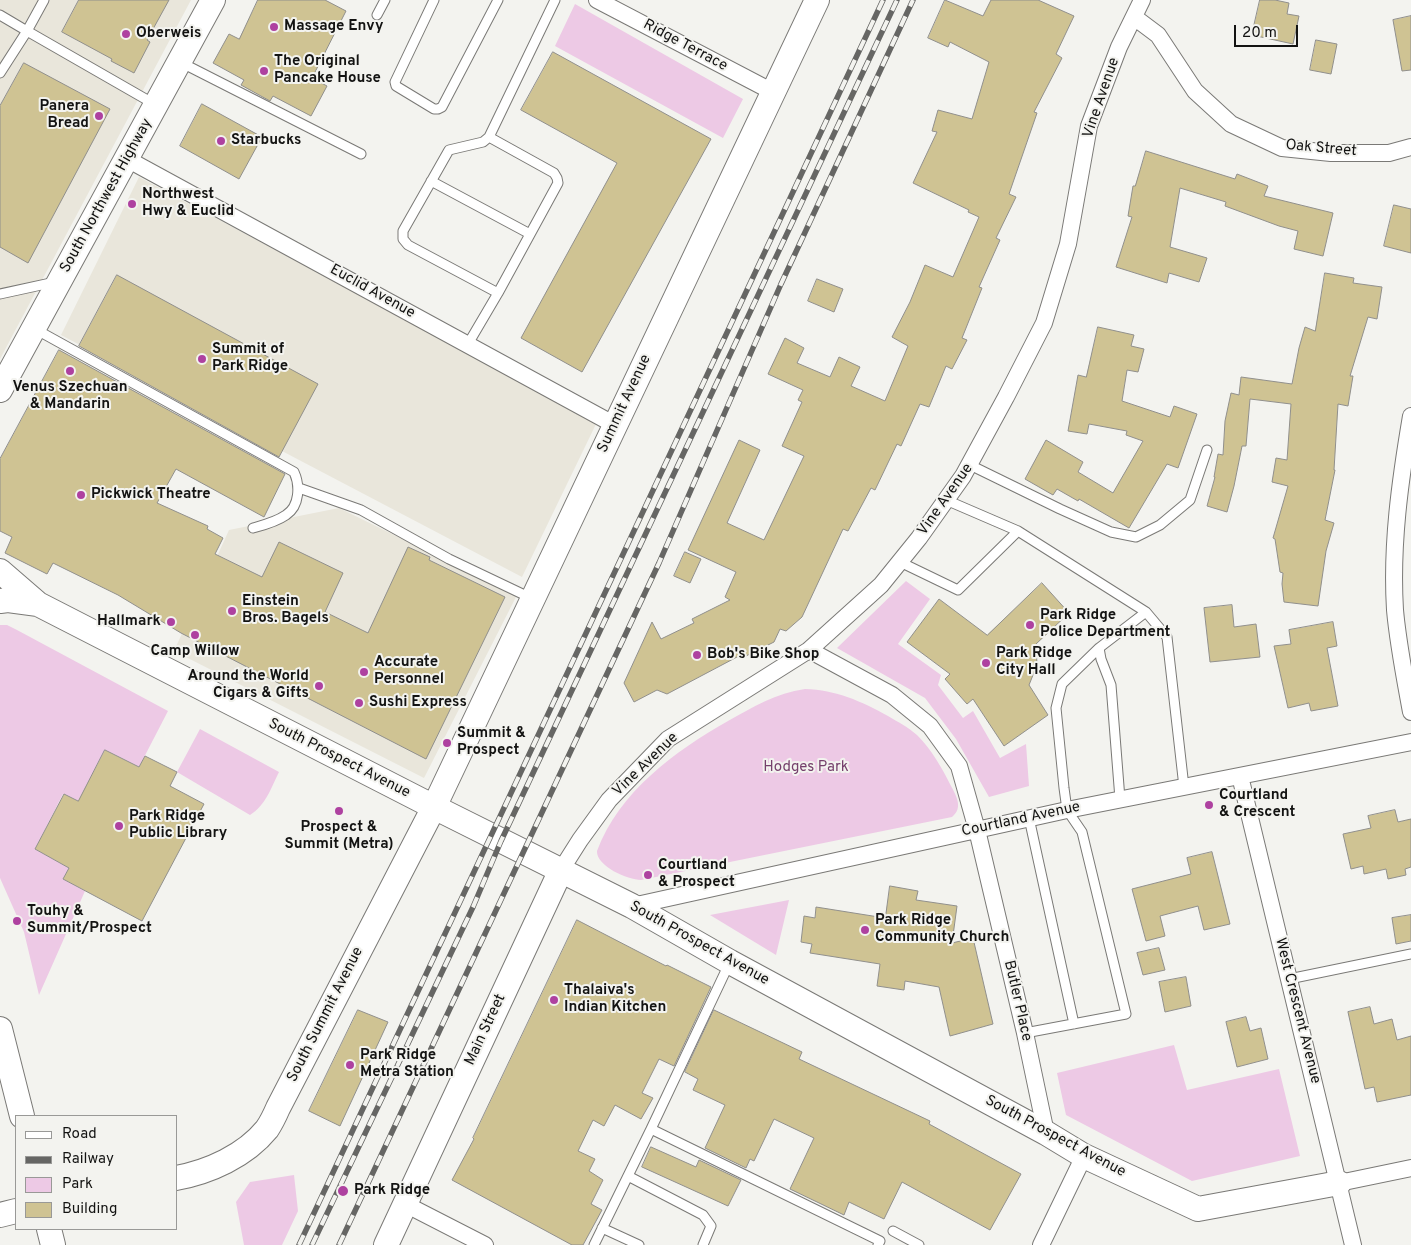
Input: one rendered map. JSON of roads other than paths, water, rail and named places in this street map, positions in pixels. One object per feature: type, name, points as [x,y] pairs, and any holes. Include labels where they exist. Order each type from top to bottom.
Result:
[{"type":"street","name":"South Northwest Highway","points":[[0,390],[128,159],[213,0]]},
{"type":"street","name":"Ridge Terrace","points":[[597,0],[773,92]]},
{"type":"street","name":"Summit Avenue","points":[[434,807],[817,0]]},
{"type":"street","name":"Vine Avenue","points":[[561,870],[609,800],[668,739],[809,650],[881,586],[970,465],[1044,323],[1068,244],[1089,126],[1119,47],[1142,0]]},
{"type":"street","name":"Oak Street","points":[[1134,17],[1158,35],[1195,91],[1231,124],[1282,148],[1331,153],[1389,152],[1411,147]]},
{"type":"street","name":"Euclid Avenue","points":[[128,159],[615,425]]},
{"type":"street","points":[[1411,416],[1400,478],[1394,548],[1396,611],[1411,712]]},
{"type":"street","points":[[0,571],[38,604]]},
{"type":"street","name":"South Prospect Avenue","points":[[0,601],[8,600],[38,604],[632,906],[730,962],[1084,1156],[1198,1209],[1411,1168]]},
{"type":"street","name":"Butler Place","points":[[809,650],[892,695],[930,726],[959,766],[977,830],[1025,1034],[1046,1134]]},
{"type":"street","name":"Courtland Avenue","points":[[632,906],[1029,818],[1411,742]]},
{"type":"street","name":"West Crescent Avenue","points":[[1240,776],[1353,1245]]},
{"type":"street","name":"South Summit Avenue","points":[[178,1178],[204,1171],[230,1159],[249,1147],[267,1128],[434,807]]},
{"type":"street","name":"Main Street","points":[[386,1245],[561,870]]},
{"type":"street","points":[[0,1029],[22,1115]]},
{"type":"street","points":[[1041,1245],[1084,1156]]},
{"type":"street","points":[[405,1204],[485,1245]]},
{"type":"street","points":[[0,1214],[15,1211]]},
{"type":"street","points":[[49,1230],[53,1245]]},
{"type":"lane","points":[[0,74],[44,0]]},
{"type":"lane","points":[[377,15],[385,0]]},
{"type":"lane","points":[[434,0],[395,82],[396,86],[434,109],[438,109],[442,107],[498,0]]},
{"type":"lane","points":[[498,292],[408,245],[403,239],[403,231],[449,150],[483,142],[489,137],[555,0]]},
{"type":"lane","points":[[0,15],[156,105]]},
{"type":"lane","points":[[180,62],[361,154]]},
{"type":"lane","points":[[468,344],[558,183],[554,173],[489,137]]},
{"type":"lane","points":[[431,181],[530,234]]},
{"type":"lane","points":[[0,294],[60,281]]},
{"type":"lane","points":[[34,329],[294,472],[298,479],[299,488],[295,501],[287,515],[253,528]]},
{"type":"lane","points":[[970,465],[1112,532],[1136,537],[1160,524],[1190,500],[1207,450]]},
{"type":"lane","points":[[299,488],[361,510],[449,559],[533,599]]},
{"type":"lane","points":[[946,500],[1018,531],[1146,612],[1167,637],[1184,787]]},
{"type":"lane","points":[[900,562],[958,590],[1018,531]]},
{"type":"lane","points":[[1025,1034],[1126,1014],[1082,832],[1067,810],[1056,708],[1062,684],[1099,648],[1146,612]]},
{"type":"lane","points":[[1099,648],[1101,659],[1111,684],[1120,799]]},
{"type":"lane","points":[[1029,818],[1074,1024]]},
{"type":"lane","points":[[1289,980],[1411,954]]},
{"type":"lane","points":[[594,1245],[730,962]]},
{"type":"lane","points":[[651,1129],[880,1241],[878,1245]]},
{"type":"lane","points":[[628,1176],[703,1215],[711,1226],[703,1245]]},
{"type":"lane","points":[[602,1228],[639,1245]]},
{"type":"lane","points":[[893,1231],[919,1245]]},
{"type":"railway","points":[[299,1245],[883,0]]},
{"type":"railway","points":[[312,1245],[473,907],[501,841],[897,0]]},
{"type":"railway","points":[[339,1245],[659,563],[781,284],[913,0]]},
{"type":"place","name":"Massage Envy","points":[[274,27]]},
{"type":"place","name":"Oberweis","points":[[126,34]]},
{"type":"place","name":"The Original Pancake House","points":[[264,71]]},
{"type":"place","name":"Panera Bread","points":[[99,116]]},
{"type":"place","name":"Starbucks","points":[[221,141]]},
{"type":"place","name":"Northwest Hwy & Euclid","points":[[132,204]]},
{"type":"place","name":"Summit of Park Ridge","points":[[202,359]]},
{"type":"place","name":"Venus Szechuan & Mandarin","points":[[70,371]]},
{"type":"place","name":"Pickwick Theatre","points":[[81,495]]},
{"type":"place","name":"Einstein Bros. Bagels","points":[[232,611]]},
{"type":"place","name":"Hallmark","points":[[171,622]]},
{"type":"place","name":"Park Ridge Police Department","points":[[1030,625]]},
{"type":"place","name":"Camp Willow","points":[[195,635]]},
{"type":"place","name":"Bob's Bike Shop","points":[[697,655]]},
{"type":"place","name":"Park Ridge City Hall","points":[[986,663]]},
{"type":"place","name":"Accurate Personnel","points":[[364,672]]},
{"type":"place","name":"Around the World Cigars & Gifts","points":[[319,686]]},
{"type":"place","name":"Sushi Express","points":[[359,703]]},
{"type":"place","name":"Summit & Prospect","points":[[447,743]]},
{"type":"place","name":"Courtland & Crescent","points":[[1209,805]]},
{"type":"place","name":"Prospect & Summit (Metra)","points":[[339,811]]},
{"type":"place","name":"Park Ridge Public Library","points":[[119,826]]},
{"type":"place","name":"Courtland & Prospect","points":[[648,875]]},
{"type":"place","name":"Touhy & Summit/Prospect","points":[[17,921]]},
{"type":"place","name":"Park Ridge Community Church","points":[[865,930]]},
{"type":"place","name":"Thalaiva's Indian Kitchen","points":[[554,1000]]},
{"type":"place","name":"Park Ridge Metra Station","points":[[350,1065]]},
{"type":"place","name":"Park Ridge","points":[[343,1191]]},
{"type":"park label","name":"Hodges Park","points":[[806,768]]}]
